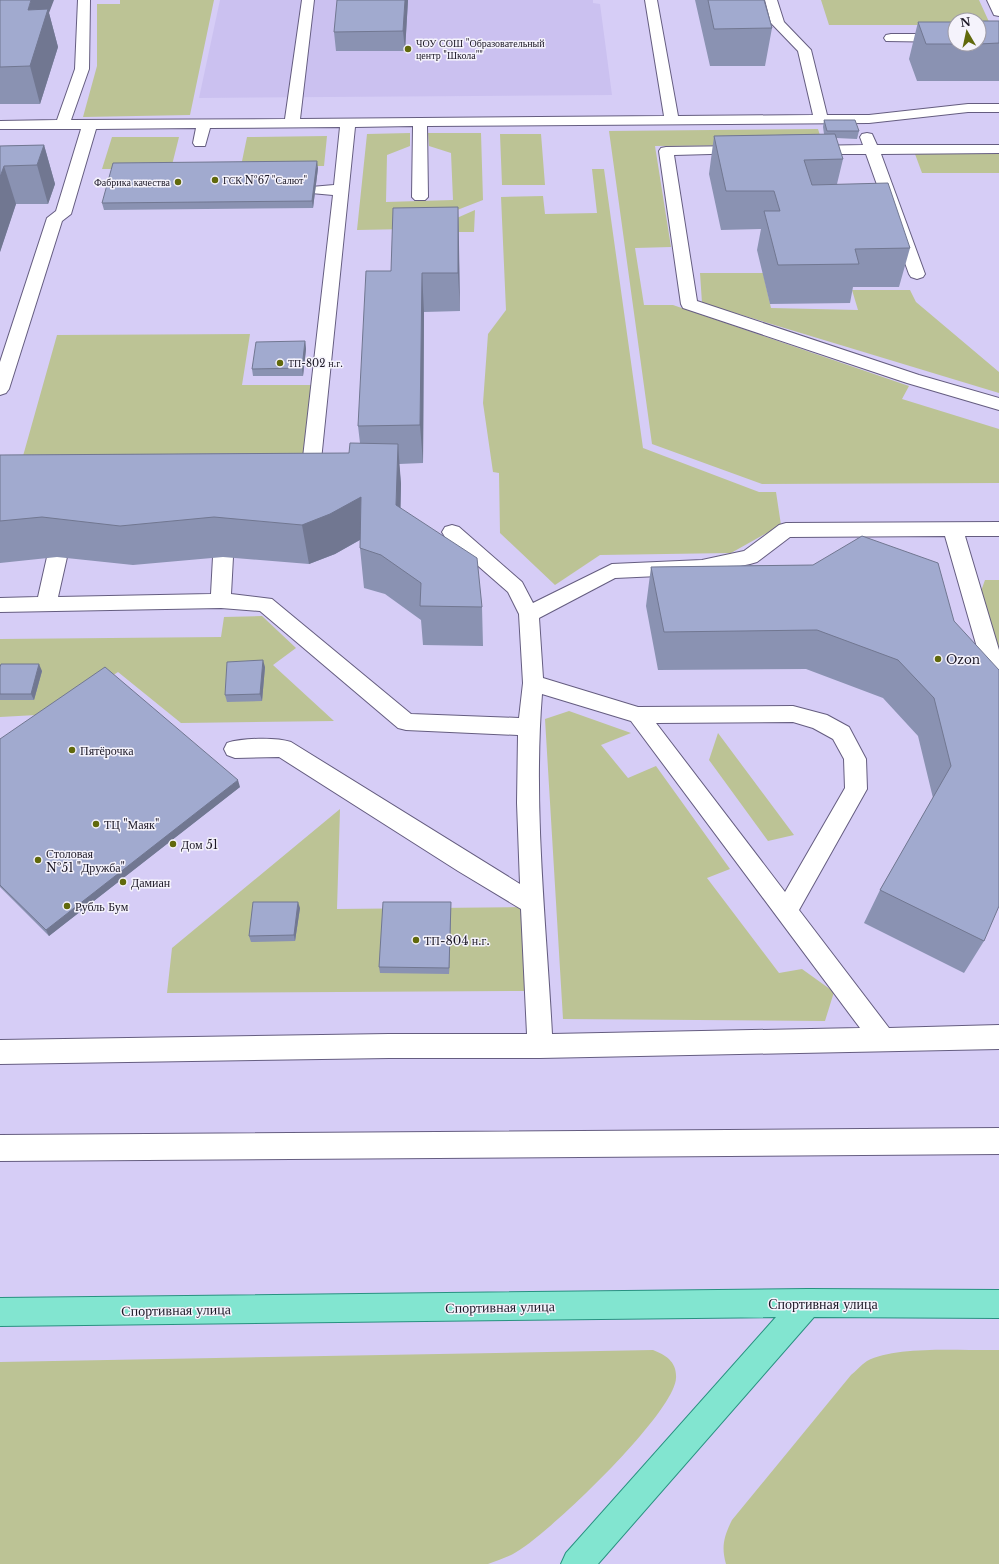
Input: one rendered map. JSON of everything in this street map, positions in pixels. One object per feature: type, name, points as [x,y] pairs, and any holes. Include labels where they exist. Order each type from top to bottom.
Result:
[{"type":"main road","name":"Спортивная улица","points":[[0,1312],[808,1303],[999,1304]]},
{"type":"main road","points":[[577,1564],[808,1303]]},
{"type":"lane","points":[[63,124],[82,69],[84,0]]},
{"type":"lane","points":[[292,123],[308,0]]},
{"type":"lane","points":[[651,0],[672,120]]},
{"type":"lane","points":[[771,0],[778,23],[804,50],[821,119]]},
{"type":"lane","points":[[993,0],[999,12]]},
{"type":"lane","points":[[891,38],[947,38]]},
{"type":"lane","points":[[0,125],[861,119],[968,108],[999,108]]},
{"type":"lane","points":[[861,119],[870,150],[917,274]]},
{"type":"lane","points":[[289,480],[310,480],[348,122]]},
{"type":"lane","points":[[420,122],[420,198]]},
{"type":"lane","points":[[200,144],[204,123]]},
{"type":"lane","points":[[0,389],[55,218],[63,214],[90,124]]},
{"type":"lane","points":[[800,150],[999,149]]},
{"type":"lane","points":[[752,150],[666,151],[689,304],[913,379],[999,404]]},
{"type":"lane","points":[[316,190],[341,190]]},
{"type":"lane","points":[[953,529],[988,651],[999,665]]},
{"type":"lane","points":[[529,614],[612,572],[702,567],[750,557],[786,530],[999,529]]},
{"type":"lane","points":[[452,532],[515,587],[529,614],[533,684],[529,727],[528,803],[540,1046]]},
{"type":"lane","points":[[46,604],[57,557]]},
{"type":"lane","points":[[221,601],[223,557]]},
{"type":"lane","points":[[0,605],[221,601],[265,604],[406,722],[529,727]]},
{"type":"lane","points":[[533,684],[638,715],[793,714],[819,721],[841,733],[855,759],[856,789],[787,910]]},
{"type":"lane","points":[[638,715],[787,910],[883,1039]]},
{"type":"lane","points":[[235,749],[283,748],[466,864],[532,903]]},
{"type":"lane","points":[[0,1052],[389,1046],[540,1046],[999,1037]]},
{"type":"lane","points":[[0,1148],[999,1141]]},
{"type":"shaded area","name":"ЧОУ СОШ \"Образовательный центр \"Школа\"\"","points":[[220,0],[593,0],[593,3],[600,4],[612,95],[199,98]]},
{"type":"green space","points":[[120,0],[214,0],[190,115],[83,117],[97,66],[97,4],[120,4]]},
{"type":"green space","points":[[821,0],[979,0],[984,12],[947,12],[947,25],[829,25]]},
{"type":"green space","points":[[987,17],[990,24],[987,24]]},
{"type":"green space","points":[[818,129],[823,145],[655,146],[671,247],[635,248],[644,305],[673,305],[909,386],[902,399],[999,429],[999,483],[762,484],[652,444],[609,131]]},
{"type":"green space","points":[[410,133],[410,146],[387,155],[386,202],[453,200],[451,153],[429,146],[428,133],[481,133],[483,200],[408,229],[357,230],[367,134]]},
{"type":"green space","points":[[500,134],[541,134],[545,185],[502,185]]},
{"type":"green space","points":[[327,136],[324,166],[241,166],[247,137]]},
{"type":"green space","points":[[112,137],[179,137],[171,169],[102,169]]},
{"type":"green space","points":[[999,153],[999,173],[922,173],[915,154]]},
{"type":"green space","points":[[592,169],[604,169],[643,448],[759,492],[776,492],[781,525],[731,553],[600,555],[555,585],[500,533],[499,473],[493,472],[483,403],[488,334],[506,310],[501,197],[543,196],[545,214],[597,213]]},
{"type":"green space","points":[[475,210],[474,232],[425,232]]},
{"type":"green space","points":[[700,273],[763,273],[771,308],[858,310],[852,290],[910,290],[916,302],[999,372],[999,393],[702,303]]},
{"type":"green space","points":[[250,334],[242,385],[311,385],[303,453],[23,456],[57,335]]},
{"type":"green space","points":[[985,580],[999,580],[999,669],[976,605]]},
{"type":"green space","points":[[262,616],[296,648],[273,665],[334,721],[181,723],[118,672],[55,714],[0,717],[0,639],[221,637],[224,617]]},
{"type":"green space","points":[[569,711],[631,733],[601,745],[628,778],[656,766],[730,869],[707,878],[779,973],[802,969],[834,992],[825,1021],[563,1019],[545,719]]},
{"type":"green space","points":[[718,733],[794,835],[768,841],[709,760]]},
{"type":"green space","points":[[340,809],[337,909],[523,907],[526,991],[167,993],[172,948]]},
{"type":"green space","points":[[653,1350],[670,1360],[673,1363],[676,1372],[676,1378],[670,1395],[655,1418],[633,1445],[606,1473],[552,1524],[513,1554],[488,1564],[0,1564],[0,1362]]},
{"type":"green space","points":[[999,1350],[999,1564],[726,1564],[724,1558],[724,1542],[732,1520],[851,1375],[867,1361],[880,1356],[913,1351]]},
{"type":"building","points":[[0,0],[31,0],[28,10],[48,9],[30,66],[0,67]]},
{"type":"building","points":[[337,0],[405,0],[403,31],[334,32]]},
{"type":"building","points":[[708,0],[764,0],[772,28],[714,29]]},
{"type":"building","points":[[987,21],[999,21],[999,43],[987,44]]},
{"type":"building","points":[[918,22],[947,22],[947,44],[926,44]]},
{"type":"building","points":[[824,120],[855,120],[859,131],[827,131]]},
{"type":"building","points":[[835,134],[843,159],[804,160],[812,185],[888,183],[910,248],[855,249],[859,264],[778,265],[764,211],[780,211],[774,191],[726,191],[714,136]]},
{"type":"building","points":[[44,145],[37,165],[4,166],[0,177],[0,146]]},
{"type":"building","name":"ГСК №67 \"Салют\"","points":[[317,161],[312,201],[102,203],[113,163]]},
{"type":"building","points":[[458,207],[458,273],[422,273],[420,425],[358,426],[366,271],[391,271],[393,208]]},
{"type":"building","name":"ТП-802 н.г.","points":[[305,341],[302,368],[252,369],[256,342]]},
{"type":"building","points":[[350,443],[398,444],[396,505],[477,558],[482,607],[420,606],[421,583],[381,555],[360,548],[361,497],[330,514],[302,525],[214,517],[120,526],[42,517],[0,521],[0,455],[349,453]]},
{"type":"building","points":[[862,536],[938,563],[954,621],[999,670],[999,906],[984,941],[880,890],[951,766],[934,698],[898,660],[817,630],[664,632],[651,567],[813,565]]},
{"type":"building","points":[[263,660],[260,694],[225,695],[227,662]]},
{"type":"building","points":[[1,664],[39,664],[31,694],[0,694]]},
{"type":"building","name":"ТЦ \"Маяк\"","points":[[105,667],[238,780],[46,930],[0,885],[0,739]]},
{"type":"building","points":[[253,902],[298,902],[294,935],[249,936]]},
{"type":"building","name":"ТП-804 н.г.","points":[[383,902],[451,902],[449,968],[379,967]]},
{"type":"place","name":"ЧОУ СОШ \"Образовательный центр \"Школа\"\"","points":[[408,49]]},
{"type":"place","name":"ГСК №67 \"Салют\"","points":[[215,180]]},
{"type":"place","name":"Фабрика качества","points":[[178,182]]},
{"type":"place","name":"ТП-802 н.г.","points":[[280,363]]},
{"type":"place","name":"Ozon","points":[[938,659]]},
{"type":"place","name":"Пятёрочка","points":[[72,750]]},
{"type":"place","name":"ТЦ \"Маяк\"","points":[[96,824]]},
{"type":"place","name":"Дом 51","points":[[173,844]]},
{"type":"place","name":"Столовая №51 \"Дружба\"","points":[[38,860]]},
{"type":"place","name":"Дамиан","points":[[123,882]]},
{"type":"place","name":"Рубль Бум","points":[[67,906]]},
{"type":"place","name":"ТП-804 н.г.","points":[[416,940]]}]
